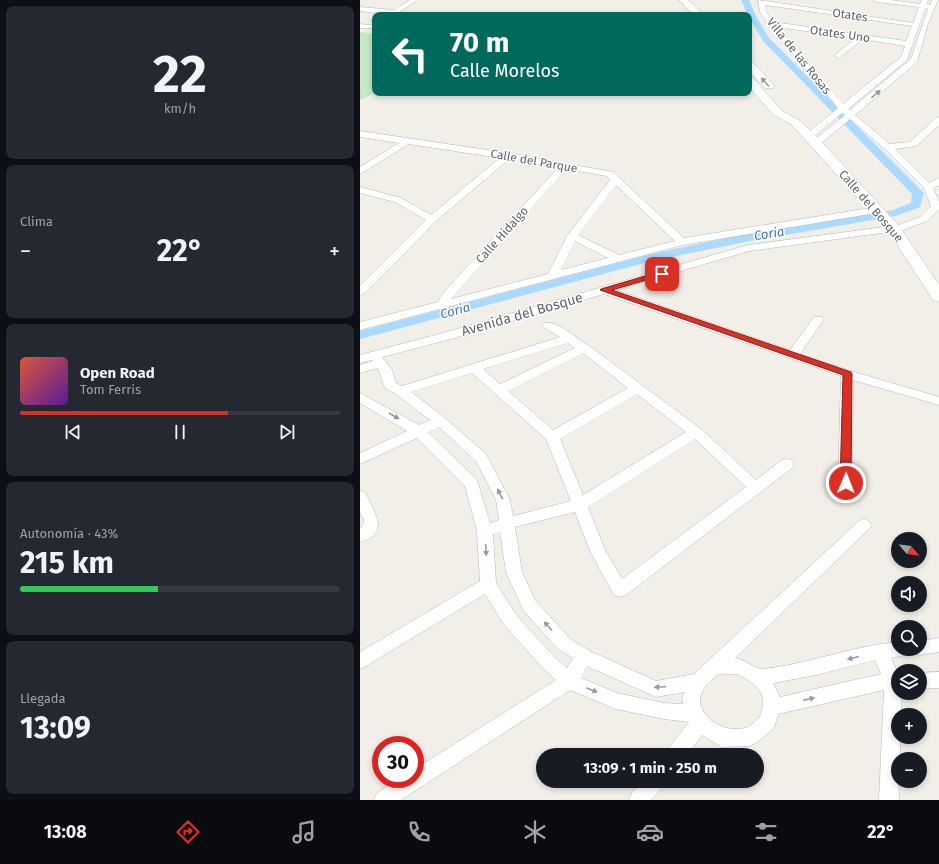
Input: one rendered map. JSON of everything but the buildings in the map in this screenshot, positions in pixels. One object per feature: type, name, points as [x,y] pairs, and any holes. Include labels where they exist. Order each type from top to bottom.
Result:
[{"type":"street","points":[[395,12],[414,0]]},
{"type":"street","points":[[683,0],[696,12]]},
{"type":"street","points":[[876,0],[931,3]]},
{"type":"street","name":"Villa de las Rosas","points":[[761,1],[763,12],[771,24],[841,110],[848,117],[888,146],[928,187]]},
{"type":"street","name":"Otates","points":[[761,1],[916,24]]},
{"type":"street","points":[[812,140],[829,132],[914,60],[930,22],[931,3]]},
{"type":"street","points":[[812,140],[822,126],[904,58],[916,24],[931,3]]},
{"type":"street","points":[[360,9],[379,12]]},
{"type":"street","name":"Otates Uno","points":[[771,24],[909,44]]},
{"type":"street","points":[[360,26],[372,26]]},
{"type":"street","points":[[839,56],[862,37]]},
{"type":"street","name":"Calle del Bosque","points":[[752,68],[791,111],[795,122]]},
{"type":"street","name":"Calle del Bosque","points":[[752,83],[778,113],[795,122],[884,218],[939,297]]},
{"type":"street","points":[[888,146],[912,144],[939,120]]},
{"type":"street","name":"Calle del Parque","points":[[360,134],[507,156],[610,174],[682,242]]},
{"type":"street","points":[[360,171],[408,141]]},
{"type":"street","points":[[360,292],[432,219],[507,156]]},
{"type":"street","name":"Calle Hidalgo","points":[[442,305],[448,294],[564,166]]},
{"type":"street","points":[[553,275],[572,236],[615,180]]},
{"type":"street","points":[[936,212],[928,187],[939,181]]},
{"type":"street","points":[[360,190],[398,200],[432,219]]},
{"type":"street","name":"Avenida del Bosque","points":[[360,369],[372,359],[748,248],[884,218],[909,226],[936,212]]},
{"type":"street","points":[[360,326],[682,242],[884,218]]},
{"type":"street","points":[[572,236],[618,259]]},
{"type":"street","points":[[604,290],[848,374],[939,401]]},
{"type":"street","points":[[793,355],[818,319]]},
{"type":"street","points":[[548,326],[570,338],[584,348],[696,432],[756,487]]},
{"type":"street","points":[[401,392],[570,338]]},
{"type":"street","points":[[499,390],[584,348]]},
{"type":"street","points":[[372,359],[386,370],[390,385],[440,421],[481,458],[503,500],[514,572],[529,605],[564,644],[584,656],[656,689],[698,681]]},
{"type":"street","points":[[474,368],[552,437],[598,550],[620,590],[787,464]]},
{"type":"street","points":[[846,483],[848,374]]},
{"type":"street","points":[[552,437],[638,388]]},
{"type":"street","points":[[360,397],[418,431],[472,484],[485,531],[488,584],[511,621],[569,681],[616,700],[697,719],[722,738],[749,737],[768,722],[772,698],[760,677],[737,666],[713,668]]},
{"type":"street","points":[[360,460],[440,421]]},
{"type":"street","points":[[485,531],[507,523],[579,505],[696,432]]},
{"type":"street","points":[[360,496],[371,520],[371,528],[360,536]]},
{"type":"street","points":[[679,748],[697,719],[692,698],[698,681],[864,525]]},
{"type":"street","points":[[360,661],[488,584]]},
{"type":"street","points":[[927,647],[939,645]]},
{"type":"street","points":[[760,677],[816,667],[880,651],[891,650]]},
{"type":"street","points":[[880,651],[891,674]]},
{"type":"street","points":[[384,800],[569,681],[584,656]]},
{"type":"street","points":[[927,681],[939,680]]},
{"type":"street","points":[[770,707],[882,682],[891,682]]},
{"type":"street","points":[[889,800],[894,700]]},
{"type":"street","points":[[639,800],[648,788]]},
{"type":"green space","points":[[360,32],[372,34],[372,94],[360,100]]},
{"type":"waterway","name":"Coria","points":[[745,0],[750,12]]},
{"type":"waterway","name":"Coria","points":[[360,335],[651,258],[750,237],[896,213],[916,205],[918,193],[766,39],[752,16]]},
{"type":"route","points":[[662,274],[604,290],[848,374],[846,483]]}]
